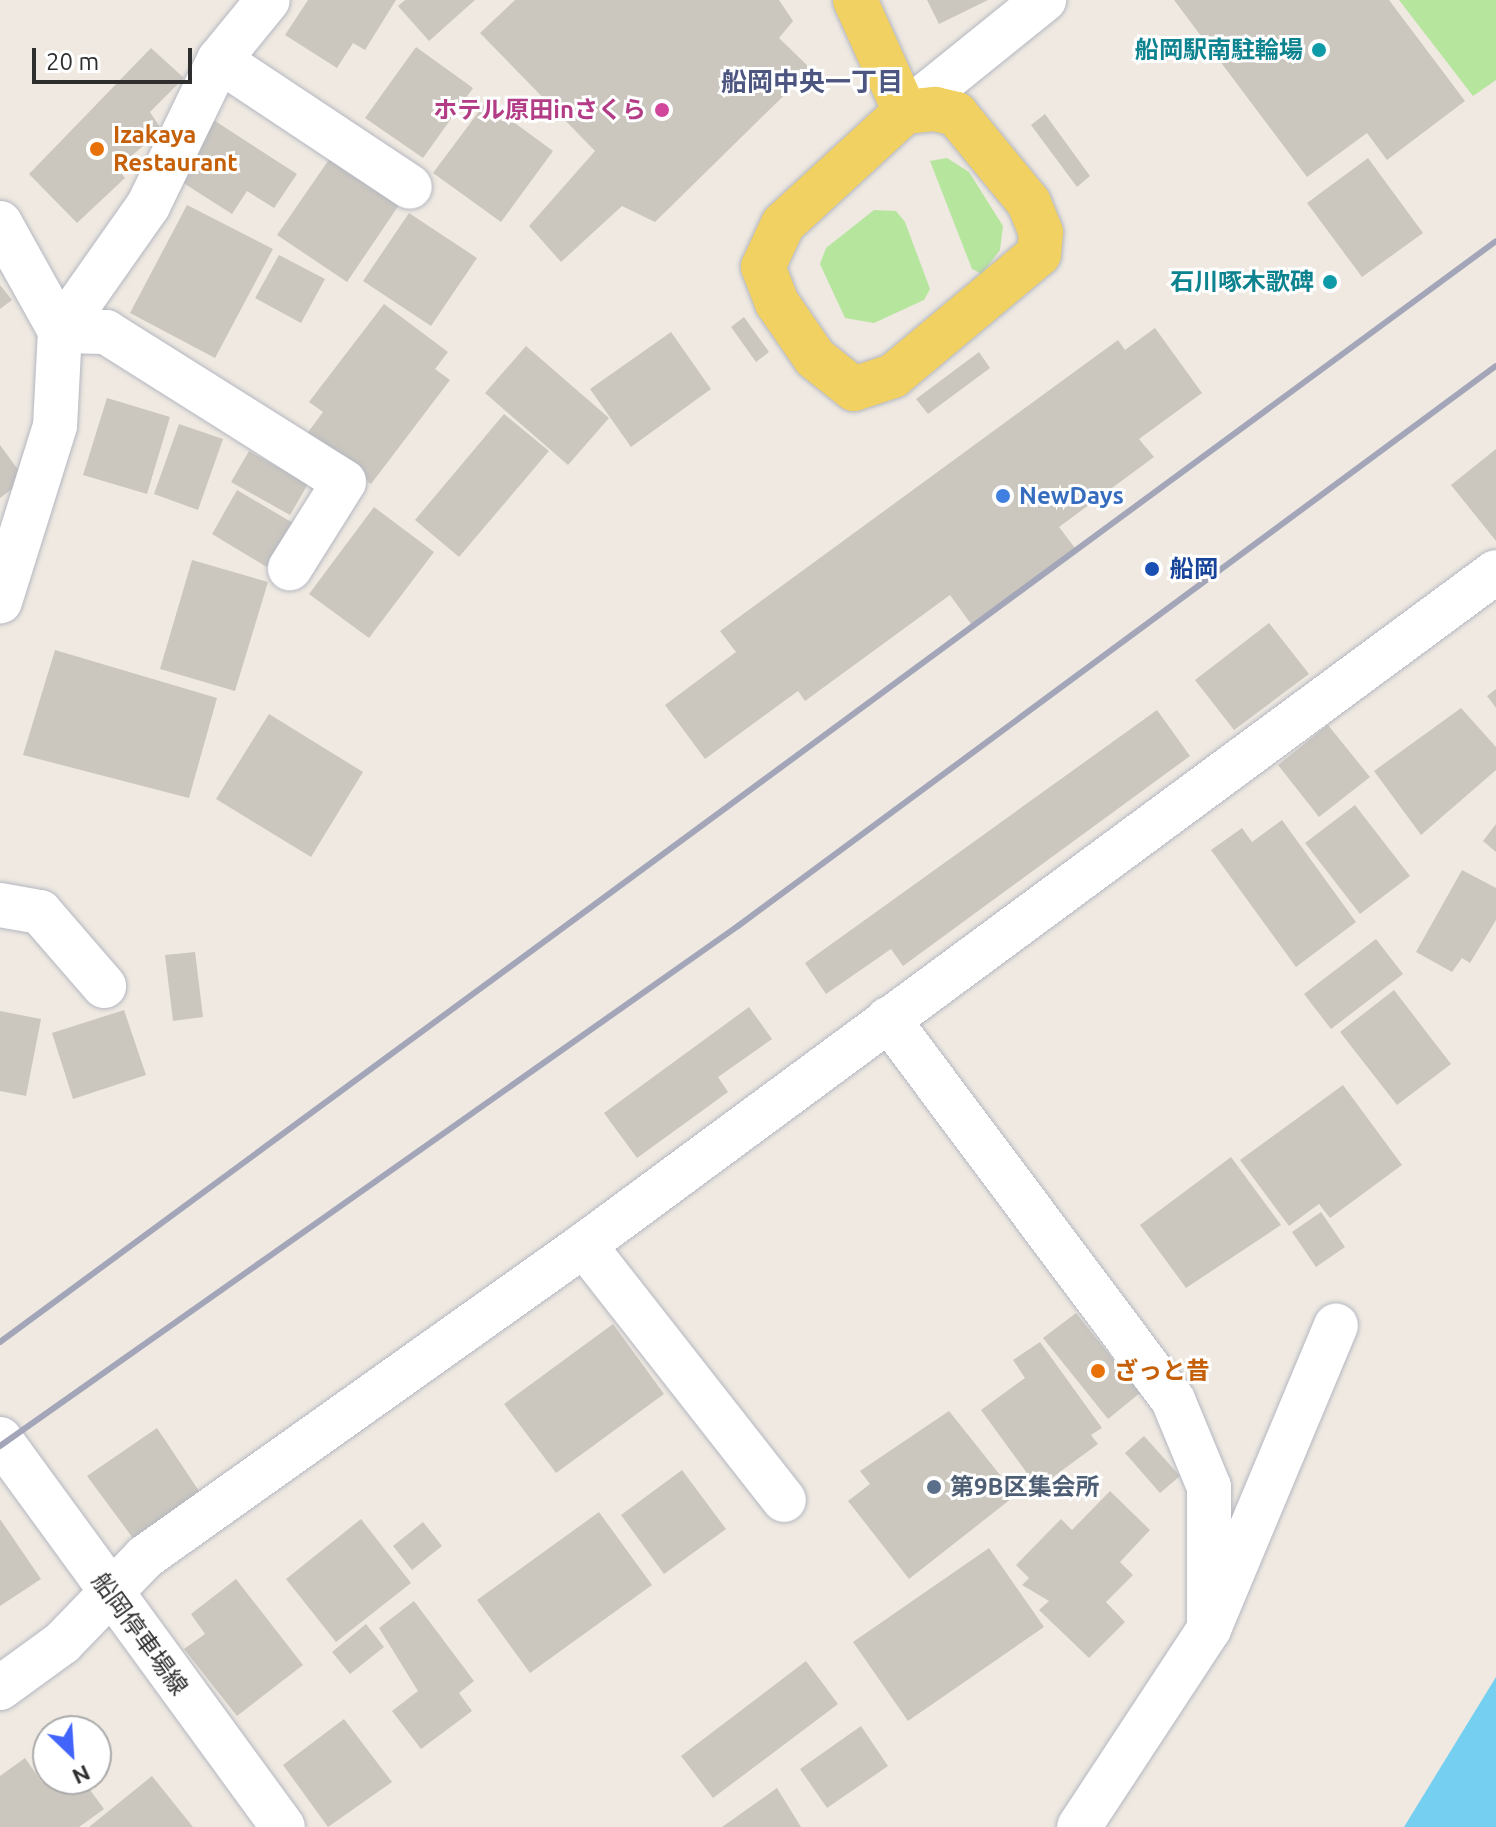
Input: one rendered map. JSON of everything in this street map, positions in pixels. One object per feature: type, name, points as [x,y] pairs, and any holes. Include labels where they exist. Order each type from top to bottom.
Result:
[{"type":"main road","points":[[855,0],[905,112]]},
{"type":"main road","points":[[905,112],[956,114],[1029,203],[1041,232],[1039,254],[893,376],[854,389],[815,358],[777,303],[763,267],[783,224],[905,112]]},
{"type":"street","points":[[60,331],[148,206],[219,60],[268,0]]},
{"type":"street","points":[[905,112],[1044,0]]},
{"type":"street","points":[[219,60],[410,187]]},
{"type":"street","points":[[0,223],[60,331],[55,426],[0,602]]},
{"type":"street","points":[[60,331],[106,332],[344,482],[290,568]]},
{"type":"street","points":[[0,1688],[111,1595],[145,1557],[584,1245],[1496,572]]},
{"type":"street","points":[[0,905],[40,912],[104,986]]},
{"type":"street","points":[[888,1019],[1173,1400],[1209,1487],[1209,1629]]},
{"type":"street","points":[[584,1245],[784,1500]]},
{"type":"street","points":[[1079,1827],[1209,1629],[1336,1325]]},
{"type":"street","name":"船岡停車場線","points":[[0,1439],[283,1827]]},
{"type":"green space","points":[[1399,0],[1496,0],[1496,80],[1473,96]]},
{"type":"green space","points":[[947,158],[969,172],[1003,226],[1000,250],[982,274],[972,269],[930,161]]},
{"type":"green space","points":[[874,210],[896,211],[905,222],[930,289],[924,300],[874,323],[845,318],[820,264],[826,248]]},
{"type":"water","points":[[1496,1677],[1496,1827],[1404,1827]]},
{"type":"building","points":[[308,0],[396,0],[365,50],[353,43],[337,68],[285,35]]},
{"type":"building","points":[[405,0],[475,0],[429,41],[398,6]]},
{"type":"building","name":"ホテル原田inさくら","points":[[515,0],[779,0],[793,21],[779,38],[811,69],[655,222],[622,206],[561,262],[529,226],[595,151],[480,33]]},
{"type":"building","points":[[927,0],[988,0],[939,24]]},
{"type":"building","name":"船岡駅南駐輪場","points":[[1174,0],[1389,0],[1465,101],[1387,160],[1367,133],[1307,177]]},
{"type":"building","points":[[416,47],[473,88],[423,158],[365,118]]},
{"type":"building","name":"Izakaya Restaurant","points":[[151,48],[184,78],[150,112],[162,130],[117,168],[125,178],[77,223],[29,174]]},
{"type":"building","points":[[486,102],[553,151],[501,222],[433,173]]},
{"type":"building","points":[[1045,114],[1090,176],[1077,187],[1031,125]]},
{"type":"building","points":[[212,119],[297,174],[274,208],[247,191],[232,214],[174,177]]},
{"type":"building","points":[[330,158],[399,205],[347,282],[277,235]]},
{"type":"building","points":[[1368,158],[1423,233],[1362,277],[1307,203]]},
{"type":"building","points":[[187,205],[273,249],[215,358],[130,313]]},
{"type":"building","points":[[409,213],[477,258],[431,326],[363,281]]},
{"type":"building","points":[[279,255],[325,279],[301,323],[255,298]]},
{"type":"building","points":[[0,285],[12,300],[0,309]]},
{"type":"building","points":[[384,304],[448,352],[435,369],[450,380],[371,484],[306,435],[323,412],[309,402]]},
{"type":"building","points":[[744,317],[769,352],[756,362],[731,327]]},
{"type":"building","points":[[1155,328],[1202,393],[1139,439],[1154,457],[1059,527],[1075,548],[971,624],[950,595],[805,701],[798,691],[705,759],[665,705],[736,652],[720,631],[1118,340],[1125,350]]},
{"type":"building","points":[[671,332],[711,389],[631,447],[590,389]]},
{"type":"building","points":[[526,346],[609,418],[568,465],[485,393]]},
{"type":"building","points":[[979,352],[990,368],[928,414],[916,399]]},
{"type":"building","points":[[107,398],[170,417],[147,494],[83,475]]},
{"type":"building","points":[[504,414],[549,451],[459,557],[415,520]]},
{"type":"building","points":[[179,424],[223,439],[198,510],[154,494]]},
{"type":"building","points":[[0,445],[25,479],[0,498]]},
{"type":"building","points":[[1496,449],[1496,541],[1451,485]]},
{"type":"building","points":[[249,451],[308,484],[290,515],[231,482]]},
{"type":"building","points":[[237,490],[293,523],[267,567],[212,534]]},
{"type":"building","points":[[374,507],[434,552],[369,638],[309,594]]},
{"type":"building","points":[[192,560],[268,582],[235,691],[160,669]]},
{"type":"building","points":[[1269,623],[1309,674],[1234,730],[1195,680]]},
{"type":"building","points":[[55,650],[217,698],[189,798],[23,755]]},
{"type":"building","points":[[1496,689],[1496,708],[1487,696]]},
{"type":"building","points":[[1461,708],[1496,747],[1496,770],[1421,835],[1374,771]]},
{"type":"building","points":[[1157,710],[1190,756],[903,966],[891,949],[826,994],[805,963]]},
{"type":"building","points":[[269,714],[363,772],[311,857],[216,799]]},
{"type":"building","points":[[1328,725],[1370,777],[1319,817],[1278,765]]},
{"type":"building","points":[[1355,805],[1410,876],[1360,914],[1305,843]]},
{"type":"building","points":[[1282,820],[1356,922],[1296,967],[1211,850],[1242,828],[1252,842]]},
{"type":"building","points":[[1496,824],[1496,852],[1483,841]]},
{"type":"building","points":[[1462,870],[1496,888],[1496,920],[1470,963],[1462,958],[1452,972],[1416,952]]},
{"type":"building","points":[[1376,939],[1403,974],[1331,1029],[1304,994]]},
{"type":"building","points":[[195,952],[203,1017],[173,1021],[165,955]]},
{"type":"building","points":[[1394,990],[1451,1064],[1397,1105],[1340,1032]]},
{"type":"building","points":[[749,1007],[772,1039],[718,1077],[728,1092],[637,1158],[604,1113]]},
{"type":"building","points":[[124,1010],[146,1075],[73,1099],[52,1033]]},
{"type":"building","points":[[0,1011],[41,1019],[26,1096],[0,1091]]},
{"type":"building","points":[[1343,1085],[1402,1165],[1330,1218],[1319,1204],[1289,1226],[1240,1160]]},
{"type":"building","points":[[1231,1157],[1281,1225],[1186,1288],[1140,1225]]},
{"type":"building","points":[[1321,1212],[1345,1247],[1316,1267],[1292,1232]]},
{"type":"building","points":[[1076,1313],[1140,1393],[1108,1419],[1043,1338]]},
{"type":"building","points":[[613,1324],[664,1394],[556,1473],[504,1404]]},
{"type":"building","points":[[1040,1342],[1102,1428],[1091,1435],[1098,1444],[1038,1488],[981,1410],[1025,1378],[1013,1360]]},
{"type":"building","points":[[949,1411],[1016,1495],[909,1579],[848,1501],[870,1484],[860,1471]]},
{"type":"building","points":[[157,1428],[205,1500],[138,1545],[87,1476]]},
{"type":"building","points":[[1144,1436],[1180,1476],[1160,1493],[1125,1453]]},
{"type":"building","points":[[682,1470],[726,1529],[664,1574],[621,1515]]},
{"type":"building","points":[[1110,1491],[1150,1530],[1120,1562],[1133,1575],[1106,1602],[1125,1622],[1089,1658],[1039,1610],[1049,1601],[1022,1585],[1029,1578],[1016,1565],[1061,1519],[1072,1530]]},
{"type":"building","points":[[599,1512],[652,1585],[530,1673],[477,1600]]},
{"type":"building","points":[[0,1519],[41,1579],[0,1606]]},
{"type":"building","points":[[361,1519],[411,1583],[336,1642],[286,1579]]},
{"type":"building","points":[[423,1522],[442,1546],[412,1570],[393,1546]]},
{"type":"building","points":[[989,1548],[1044,1627],[908,1721],[853,1642]]},
{"type":"building","points":[[236,1579],[303,1665],[237,1716],[184,1649],[205,1634],[191,1614]]},
{"type":"building","points":[[414,1601],[474,1681],[459,1693],[472,1711],[421,1749],[392,1711],[418,1691],[379,1628]]},
{"type":"building","points":[[366,1624],[384,1647],[350,1674],[332,1652]]},
{"type":"building","points":[[806,1661],[838,1704],[713,1798],[681,1756]]},
{"type":"building","points":[[344,1719],[392,1782],[328,1827],[283,1765]]},
{"type":"building","points":[[861,1726],[888,1766],[827,1808],[800,1769]]},
{"type":"building","points":[[25,1758],[32,1768],[32,1795],[94,1795],[104,1809],[79,1827],[0,1827],[0,1776]]},
{"type":"building","points":[[152,1776],[193,1827],[89,1827]]},
{"type":"building","points":[[777,1788],[801,1827],[722,1827]]},
{"type":"railway","points":[[0,1342],[1496,241]]},
{"type":"railway","points":[[0,1446],[738,926],[1496,366]]},
{"type":"place","name":"船岡駅南駐輪場","points":[[1319,50]]},
{"type":"place","name":"ホテル原田inさくら","points":[[662,110]]},
{"type":"place","name":"Izakaya Restaurant","points":[[97,149]]},
{"type":"place","name":"石川啄木歌碑","points":[[1330,282]]},
{"type":"place","name":"NewDays","points":[[1003,496]]},
{"type":"place","name":"船岡","points":[[1152,569]]},
{"type":"place","name":"ざっと昔","points":[[1098,1371]]},
{"type":"place","name":"第9B区集会所","points":[[934,1487]]},
{"type":"district","name":"船岡中央一丁目","points":[[812,82]]}]
